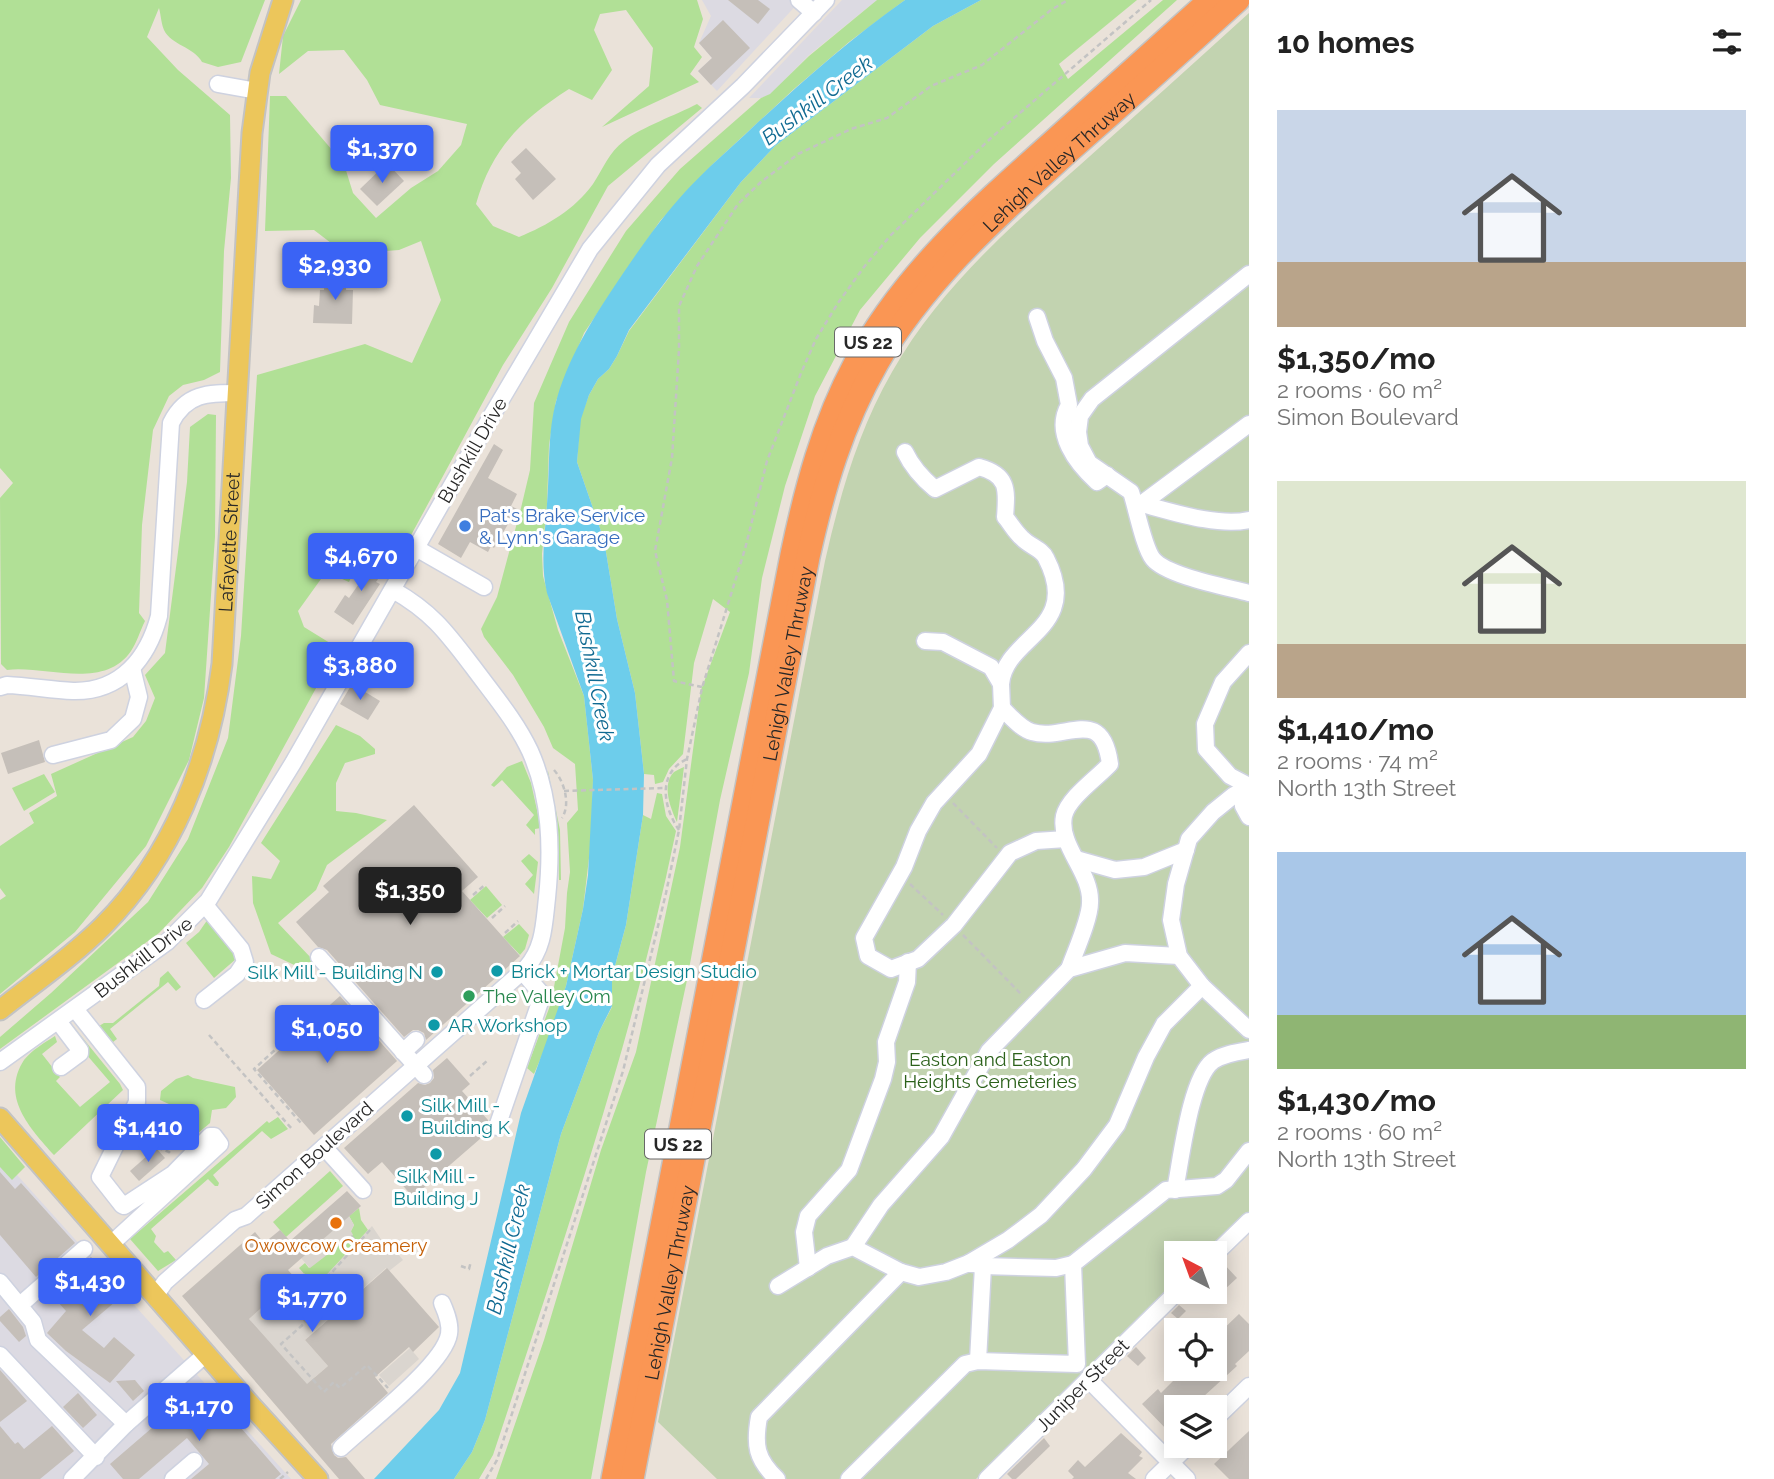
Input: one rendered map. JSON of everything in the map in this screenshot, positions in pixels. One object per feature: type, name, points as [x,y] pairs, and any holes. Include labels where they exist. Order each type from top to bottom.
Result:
[{"type":"highway","name":"Lehigh Valley Thruway","points":[[613,1479],[802,510],[811,473],[832,412],[856,362],[886,314],[920,270],[958,228],[1210,0]]},
{"type":"highway","name":"Lehigh Valley Thruway","points":[[632,1479],[808,557],[827,480],[844,432],[864,387],[890,341],[959,253],[1238,0]]},
{"type":"main road","name":"Lafayette Street","points":[[0,1010],[90,939],[134,891],[174,826],[201,764],[214,718],[222,664],[252,133],[264,57],[283,0]]},
{"type":"main road","points":[[0,1118],[318,1479]]},
{"type":"street","points":[[799,0],[814,13]]},
{"type":"street","name":"Bushkill Drive","points":[[0,1062],[167,942],[205,905],[286,775],[568,283],[606,228],[658,164],[743,86],[826,0]]},
{"type":"street","points":[[218,84],[257,90]]},
{"type":"street","points":[[1249,274],[1092,399],[1080,416],[1078,432],[1080,446],[1089,463],[1131,492],[1139,506],[1147,549],[1153,561],[1186,577],[1249,593]]},
{"type":"street","points":[[1037,317],[1063,378],[1069,405],[1064,414],[1063,431],[1078,465],[1097,482],[1107,475]]},
{"type":"street","points":[[0,687],[7,685],[74,691],[93,689],[110,683],[132,668],[144,655],[153,638],[159,616],[169,436],[172,423],[178,411],[189,401],[209,393],[238,393]]},
{"type":"street","points":[[1139,506],[1249,424]]},
{"type":"street","points":[[905,452],[922,478],[935,489],[979,467],[989,469],[1002,479],[1007,491],[1005,517],[1023,540],[1045,555],[1054,578],[1056,599],[1051,615],[1010,663],[1002,678],[1002,708],[979,754],[934,803],[918,831],[900,874],[864,937],[868,956],[891,969],[918,959],[954,925],[1010,853],[1035,841],[1066,839]]},
{"type":"street","points":[[1139,506],[1238,523],[1249,520]]},
{"type":"street","points":[[416,548],[484,587]]},
{"type":"street","name":"Simon Boulevard","points":[[155,1296],[165,1282],[235,1220],[246,1216],[324,1147],[420,1070],[522,971],[535,957],[542,941],[550,863],[549,830],[537,771],[519,731],[447,634],[424,609],[393,590]]},
{"type":"street","points":[[925,641],[943,642],[991,667],[1001,684]]},
{"type":"street","points":[[1246,788],[1230,776],[1206,749],[1205,724],[1223,682],[1249,653]]},
{"type":"street","points":[[54,755],[111,740],[133,719],[139,697],[132,668]]},
{"type":"street","points":[[778,1286],[827,1256],[853,1247],[881,1205],[941,1137],[989,1051],[1069,969],[1090,903],[1087,882],[1066,839],[1063,817],[1070,803],[1110,764],[1108,750],[1102,738],[1088,729],[1069,729],[1049,734],[1031,732],[1002,708]]},
{"type":"street","points":[[1246,788],[1243,806],[1249,817]]},
{"type":"street","points":[[1246,788],[1213,812],[1189,839],[1176,884],[1171,920],[1179,956],[1202,986],[1249,1030]]},
{"type":"street","points":[[1076,859],[1115,870],[1144,867],[1186,850]]},
{"type":"street","points":[[204,1000],[237,974],[245,962],[241,949],[205,905]]},
{"type":"street","points":[[1069,969],[1125,953],[1179,956]]},
{"type":"street","points":[[319,957],[420,1070]]},
{"type":"street","points":[[808,1268],[804,1232],[808,1216],[849,1170],[883,1079],[887,1062],[886,1042],[907,982],[908,962]]},
{"type":"street","points":[[497,1127],[540,1002],[540,992],[522,971]]},
{"type":"street","points":[[976,1265],[1041,1215],[1084,1169],[1117,1125],[1164,1024],[1202,986]]},
{"type":"street","points":[[75,1009],[137,1087],[138,1098],[100,1177],[124,1206],[173,1174],[210,1136],[214,1136],[220,1144],[110,1245]]},
{"type":"street","points":[[58,1021],[80,1050],[80,1053],[61,1068]]},
{"type":"street","points":[[403,1052],[416,1040]]},
{"type":"street","points":[[1175,1190],[1188,1119],[1199,1080],[1212,1062],[1231,1053],[1249,1050]]},
{"type":"street","points":[[324,1147],[363,1190]]},
{"type":"street","points":[[853,1247],[901,1272],[919,1277],[976,1265],[1056,1268],[1073,1264],[1166,1190],[1217,1186],[1226,1180],[1249,1151]]},
{"type":"street","points":[[1227,1242],[1249,1221]]},
{"type":"street","points":[[20,1305],[84,1249]]},
{"type":"street","points":[[1073,1264],[1077,1364],[1187,1479]]},
{"type":"street","points":[[976,1265],[978,1361]]},
{"type":"street","points":[[777,1479],[762,1465],[755,1439],[759,1418],[782,1391],[901,1272]]},
{"type":"street","points":[[0,1282],[33,1322],[38,1340],[126,1424]]},
{"type":"street","points":[[341,1448],[428,1369],[445,1346],[449,1333],[442,1303]]},
{"type":"street","name":"Juniper Street","points":[[987,1479],[1165,1304]]},
{"type":"street","points":[[72,1479],[126,1424],[206,1354]]},
{"type":"street","points":[[0,1355],[96,1457]]},
{"type":"street","points":[[849,1479],[965,1364],[978,1361],[1077,1364]]},
{"type":"street","points":[[1227,1410],[1245,1397]]},
{"type":"street","points":[[1154,1479],[1175,1458]]},
{"type":"street","points":[[173,1479],[194,1461]]},
{"type":"path","points":[[702,688],[674,681],[667,600],[655,551],[672,458],[679,306],[697,266],[738,204],[761,182],[798,154],[851,129],[887,118],[930,86],[982,65],[1051,10],[1068,0]]},
{"type":"path","points":[[486,1479],[497,1460],[623,1072],[679,830],[687,759],[702,688],[722,625]]},
{"type":"path","points":[[679,830],[667,808],[665,789],[672,769],[687,759]]},
{"type":"path","points":[[547,767],[561,778],[566,810],[560,820]]},
{"type":"path","points":[[564,791],[665,789]]},
{"type":"path","points":[[943,793],[1006,857]]},
{"type":"path","points":[[900,874],[954,925],[1032,1006]]},
{"type":"path","points":[[472,895],[486,884]]},
{"type":"path","points":[[492,918],[505,906]]},
{"type":"path","points":[[505,933],[518,920]]},
{"type":"path","points":[[209,1035],[292,1129]]},
{"type":"path","points":[[287,1039],[254,1069],[301,1123]]},
{"type":"path","points":[[470,1076],[488,1059]]},
{"type":"path","points":[[122,1133],[169,1152]]},
{"type":"path","points":[[370,1230],[297,1311],[306,1322],[281,1344],[324,1392],[334,1382],[340,1388],[367,1365],[388,1389],[391,1386],[399,1395]]},
{"type":"path","points":[[351,1236],[358,1243]]},
{"type":"path","points":[[461,1266],[469,1269],[471,1261]]},
{"type":"path","points":[[280,1479],[288,1472]]},
{"type":"shaded area","points":[[702,0],[801,0],[717,91],[698,71],[712,58],[699,43],[711,16]]},
{"type":"shaded area","points":[[842,0],[877,0],[809,55],[770,95],[749,98]]},
{"type":"shaded area","points":[[0,1156],[291,1479],[0,1479]]},
{"type":"shaded area","points":[[349,1216],[354,1225],[351,1231],[353,1235],[310,1268],[301,1258]]},
{"type":"shaded area","points":[[372,1226],[389,1251],[398,1254],[403,1260],[389,1271],[386,1268],[305,1340],[328,1366],[315,1377],[311,1418],[249,1319],[279,1292],[284,1298],[297,1286],[293,1281],[304,1273],[316,1286]]},
{"type":"shaded area","points":[[410,1348],[419,1359],[389,1386],[379,1375]]},
{"type":"green space","points":[[0,0],[265,0],[241,62],[218,67],[202,62],[194,53],[167,35],[159,8],[147,37],[178,70],[230,115],[231,178],[224,251],[220,372],[204,380],[183,385],[169,396],[153,430],[142,525],[139,613],[145,621],[133,648],[119,663],[106,670],[90,673],[7,670],[1,664],[0,498],[13,483],[0,468]]},
{"type":"green space","points":[[301,0],[697,0],[703,19],[694,47],[702,57],[690,74],[699,82],[602,127],[649,86],[653,48],[626,10],[600,14],[594,30],[612,70],[592,100],[569,89],[536,112],[510,137],[483,184],[476,204],[493,226],[519,237],[550,222],[578,202],[614,150],[631,136],[697,104],[702,108],[608,186],[552,288],[503,365],[396,563],[364,548],[349,582],[326,572],[298,611],[304,627],[338,648],[229,847],[202,888],[159,933],[0,1049],[0,1037],[148,902],[188,839],[228,738],[241,636],[257,375],[365,344],[412,363],[441,300],[421,241],[399,250],[373,252],[331,243],[314,230],[265,231],[270,96],[286,96],[344,164],[353,193],[376,218],[411,188],[438,171],[461,145],[467,124],[380,105],[367,80],[344,50],[308,51],[279,74],[283,36]]},
{"type":"green space","points":[[877,0],[905,0],[849,42],[794,89],[713,164],[660,221],[584,333],[556,401],[549,445],[543,576],[558,630],[584,696],[593,780],[591,841],[583,909],[566,986],[549,1039],[534,1074],[527,1068],[551,1003],[565,928],[570,872],[567,823],[578,810],[575,764],[553,748],[544,727],[513,675],[484,637],[481,629],[497,597],[530,470],[534,403],[569,322],[626,231],[680,169]]},
{"type":"green space","points":[[981,0],[1137,0],[1059,64],[1068,79],[1163,0],[1177,0],[994,164],[920,238],[860,310],[815,396],[785,486],[762,578],[749,673],[720,800],[687,980],[646,1172],[591,1479],[496,1479],[544,1340],[601,1150],[636,1052],[680,847],[701,690],[730,612],[713,599],[694,663],[683,754],[669,769],[663,782],[655,784],[654,775],[644,774],[635,693],[617,619],[604,540],[577,462],[580,419],[589,395],[598,379],[609,369],[629,331],[741,182],[775,146],[933,26]]},
{"type":"green space","name":"Easton and Easton Heights Cemeteries","points":[[1249,13],[1249,1212],[1219,1241],[1164,1241],[1164,1295],[976,1479],[717,1479],[658,1422],[825,561],[860,440],[892,372],[931,313],[977,261],[1027,212]]},
{"type":"green space","points":[[208,414],[216,415],[215,537],[204,698],[189,760],[146,846],[75,932],[0,994],[0,900],[6,896],[0,888],[0,846],[34,823],[29,813],[57,796],[51,774],[133,737],[146,721],[155,698],[145,675],[165,653],[187,482],[190,427]]},
{"type":"green space","points":[[336,725],[360,736],[375,749],[375,754],[345,763],[336,783],[336,811],[387,820],[327,865],[316,890],[278,923],[312,959],[307,971],[271,954],[253,903],[252,876],[271,879],[280,861],[261,843]]},
{"type":"green space","points":[[522,761],[531,783],[541,828],[535,829],[535,835],[526,825],[534,815],[502,780],[494,787],[491,785],[507,767]]},
{"type":"green space","points":[[684,767],[677,822],[668,797],[668,783],[674,772]]},
{"type":"green space","points":[[548,771],[560,830],[561,880],[558,830],[546,775]]},
{"type":"green space","points":[[44,774],[55,792],[24,811],[12,788]]},
{"type":"green space","points":[[657,793],[662,794],[666,816],[676,831],[638,989],[594,1146],[493,1455],[479,1479],[454,1479],[472,1452],[485,1420],[561,1134],[599,1032],[612,1007],[612,977],[626,925],[643,815],[651,819]]},
{"type":"green space","points":[[529,854],[538,862],[534,894],[525,884],[533,875],[521,861]]},
{"type":"green space","points":[[486,886],[502,905],[487,918],[470,900]]},
{"type":"green space","points":[[208,919],[233,949],[236,959],[214,978],[186,943],[199,932]]},
{"type":"green space","points":[[519,924],[529,935],[520,955],[503,937]]},
{"type":"green space","points":[[168,971],[181,987],[176,991],[168,982],[110,1029],[117,1039],[113,1042],[99,1026],[113,1023],[159,986],[160,978]]},
{"type":"green space","points":[[73,1026],[123,1090],[54,1155],[21,1111],[15,1087],[17,1074],[24,1060],[55,1036],[57,1042],[42,1054],[60,1077],[56,1081],[80,1107],[110,1082],[69,1029]]},
{"type":"green space","points":[[188,1075],[235,1087],[236,1097],[226,1108],[212,1110],[210,1123],[197,1134],[184,1126],[189,1113],[160,1100],[161,1091],[176,1079]]},
{"type":"green space","points":[[278,1117],[288,1129],[271,1139],[262,1131],[213,1175],[219,1183],[218,1186],[208,1179],[151,1229],[156,1236],[154,1242],[164,1253],[168,1251],[176,1260],[158,1271],[130,1239],[267,1121],[269,1123]]},
{"type":"green space","points":[[0,1137],[25,1167],[12,1180],[0,1167]]},
{"type":"green space","points":[[330,1171],[343,1186],[286,1237],[273,1222]]},
{"type":"green space","points":[[359,1208],[361,1220],[368,1230],[316,1287],[299,1268],[305,1263],[309,1268],[351,1231],[354,1225],[349,1216]]},
{"type":"water","name":"Bushkill Creek","points":[[905,0],[981,0],[933,26],[775,146],[741,182],[629,330],[609,369],[598,379],[589,395],[581,419],[577,462],[604,540],[617,619],[635,693],[644,774],[643,815],[626,925],[612,977],[612,1006],[599,1032],[561,1134],[485,1420],[472,1452],[454,1479],[374,1479],[439,1410],[460,1373],[521,1113],[566,986],[583,909],[588,875],[593,780],[584,696],[547,593],[544,570],[550,437],[563,381],[577,348],[604,302],[653,231],[685,192],[809,76]]},
{"type":"building","points":[[728,0],[758,0],[770,9],[758,24]]},
{"type":"building","points":[[723,20],[750,48],[711,85],[698,71],[712,58],[699,43]]},
{"type":"building","points":[[526,148],[556,179],[533,200],[515,179],[521,173],[511,162]]},
{"type":"building","points":[[387,163],[404,181],[377,206],[360,189]]},
{"type":"building","points":[[325,274],[346,275],[346,290],[353,290],[352,324],[313,323],[314,305],[319,306]]},
{"type":"building","points":[[494,444],[503,450],[488,478],[517,494],[511,506],[517,509],[494,548],[491,546],[488,552],[470,542],[461,558],[438,544]]},
{"type":"building","points":[[369,558],[385,569],[376,582],[380,584],[353,625],[334,612],[345,595],[349,598],[363,578],[358,575]]},
{"type":"building","points":[[352,684],[380,701],[368,720],[340,704]]},
{"type":"building","points":[[39,740],[45,762],[8,774],[1,753]]},
{"type":"building","points":[[414,805],[478,877],[462,891],[520,956],[426,1040],[424,1033],[418,1030],[413,1030],[404,1037],[327,950],[318,947],[296,922],[329,892],[323,886]]},
{"type":"building","points":[[340,996],[397,1061],[314,1135],[257,1070]]},
{"type":"building","points":[[447,1058],[470,1084],[462,1091],[488,1120],[488,1132],[413,1197],[382,1162],[368,1174],[344,1148],[418,1083],[430,1083],[434,1078],[433,1070]]},
{"type":"building","points":[[183,1104],[184,1116],[173,1117],[175,1144],[158,1146],[155,1107]]},
{"type":"building","points":[[156,1148],[165,1158],[139,1181],[130,1171]]},
{"type":"building","points":[[0,1172],[15,1189],[21,1183],[75,1243],[36,1277],[0,1235]]},
{"type":"building","points":[[347,1191],[361,1206],[288,1270],[296,1279],[293,1281],[297,1286],[284,1298],[279,1292],[249,1319],[307,1384],[328,1366],[305,1340],[387,1268],[439,1327],[413,1352],[409,1347],[375,1377],[388,1393],[331,1444],[334,1455],[338,1458],[346,1457],[365,1479],[339,1479],[182,1296],[255,1232],[264,1243],[280,1230],[290,1241]]},
{"type":"building","points":[[91,1257],[105,1273],[111,1268],[129,1290],[82,1330],[104,1348],[114,1337],[135,1355],[110,1383],[66,1351],[47,1333],[66,1311],[50,1293]]},
{"type":"building","points":[[1227,1267],[1237,1278],[1227,1287]]},
{"type":"building","points":[[1179,1305],[1186,1311],[1179,1318],[1171,1313]]},
{"type":"building","points":[[9,1309],[23,1327],[26,1336],[19,1342],[0,1321],[0,1317]]},
{"type":"building","points":[[1239,1314],[1249,1324],[1249,1351],[1227,1375],[1227,1326]]},
{"type":"building","points":[[1136,1347],[1146,1358],[1138,1366],[1127,1356]]},
{"type":"building","points":[[0,1370],[27,1401],[0,1422]]},
{"type":"building","points":[[135,1380],[144,1391],[133,1401],[116,1381]]},
{"type":"building","points":[[1173,1381],[1221,1381],[1205,1395],[1164,1395],[1164,1427],[1142,1404],[1158,1389],[1161,1393]]},
{"type":"building","points":[[203,1384],[281,1474],[275,1479],[191,1479],[209,1464],[187,1438],[139,1479],[123,1479],[110,1464]]},
{"type":"building","points":[[78,1393],[97,1415],[83,1428],[63,1407]]},
{"type":"building","points":[[0,1426],[15,1444],[18,1442],[24,1449],[52,1426],[74,1451],[40,1479],[0,1479]]},
{"type":"building","points":[[1249,1431],[1249,1479],[1229,1479],[1214,1464],[1220,1458],[1227,1458],[1227,1452]]},
{"type":"building","points":[[1121,1433],[1142,1452],[1139,1456],[1143,1458],[1128,1473],[1136,1479],[1072,1479],[1074,1477],[1068,1471],[1078,1460],[1085,1467]]},
{"type":"building","points":[[1044,1438],[1050,1446],[1016,1479],[1012,1479],[1007,1474]]},
{"type":"place","name":"Pat's Brake Service & Lynn's Garage","points":[[465,526]]},
{"type":"place","name":"Brick + Mortar Design Studio","points":[[497,971]]},
{"type":"place","name":"Silk Mill - Building N","points":[[437,972]]},
{"type":"place","name":"The Valley Om","points":[[469,996]]},
{"type":"place","name":"AR Workshop","points":[[434,1025]]},
{"type":"place","name":"Silk Mill - Building K","points":[[407,1116]]},
{"type":"place","name":"Silk Mill - Building J","points":[[436,1154]]},
{"type":"place","name":"Owowcow Creamery","points":[[336,1223]]}]
